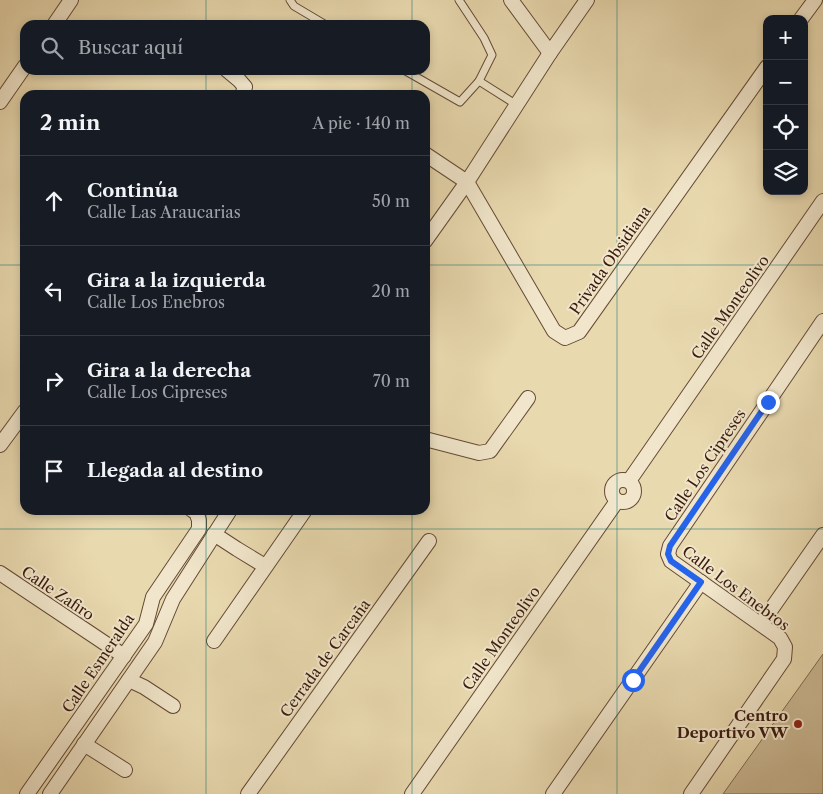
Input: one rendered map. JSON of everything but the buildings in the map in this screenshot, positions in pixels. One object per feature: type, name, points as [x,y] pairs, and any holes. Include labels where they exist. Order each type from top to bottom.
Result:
[{"type":"street","points":[[57,20],[71,0]]},
{"type":"street","points":[[511,0],[550,53]]},
{"type":"street","points":[[430,234],[467,182],[586,0]]},
{"type":"street","points":[[804,15],[814,0]]},
{"type":"street","points":[[0,102],[20,73]]},
{"type":"street","name":"Privada Obsidiana","points":[[467,182],[554,331],[565,338],[579,332],[763,74]]},
{"type":"street","points":[[233,75],[239,80],[243,90]]},
{"type":"street","points":[[430,157],[467,182]]},
{"type":"street","name":"Calle Monteolivo","points":[[412,794],[616,500],[612,493],[613,485],[620,480],[629,481],[823,201]]},
{"type":"street","name":"Calle Los Cipreses","points":[[668,554],[670,546],[823,321]]},
{"type":"street","points":[[430,439],[479,453],[490,451],[528,398]]},
{"type":"street","points":[[0,445],[20,418]]},
{"type":"street","name":"Calle Esmeralda","points":[[27,794],[146,624],[153,597],[199,530],[196,515]]},
{"type":"street","points":[[50,794],[155,642],[173,599],[227,515]]},
{"type":"street","points":[[214,641],[301,515]]},
{"type":"street","points":[[214,534],[266,566]]},
{"type":"street","points":[[761,624],[823,535]]},
{"type":"street","name":"Cerrada de Carcaña","points":[[248,794],[429,541]]},
{"type":"street","name":"Calle Los Enebros","points":[[668,554],[671,561],[780,638],[785,647],[784,659],[691,794]]},
{"type":"street","name":"Calle Zafiro","points":[[0,573],[124,656]]},
{"type":"street","points":[[553,794],[701,582]]},
{"type":"street","points":[[129,680],[144,687],[173,706]]},
{"type":"street","points":[[84,744],[125,770]]},
{"type":"lane","points":[[290,0],[294,6],[318,20]]},
{"type":"lane","points":[[413,75],[460,102],[479,81],[492,55],[484,38],[459,0]]},
{"type":"lane","points":[[479,81],[517,105]]},
{"type":"shaded area","name":"Centro Deportivo VW","points":[[823,654],[823,794],[723,794]]},
{"type":"place","name":"Centro Deportivo VW","points":[[798,724]]},
{"type":"route","points":[[633,680],[701,582],[671,561],[668,554],[670,546],[768,402]]}]
